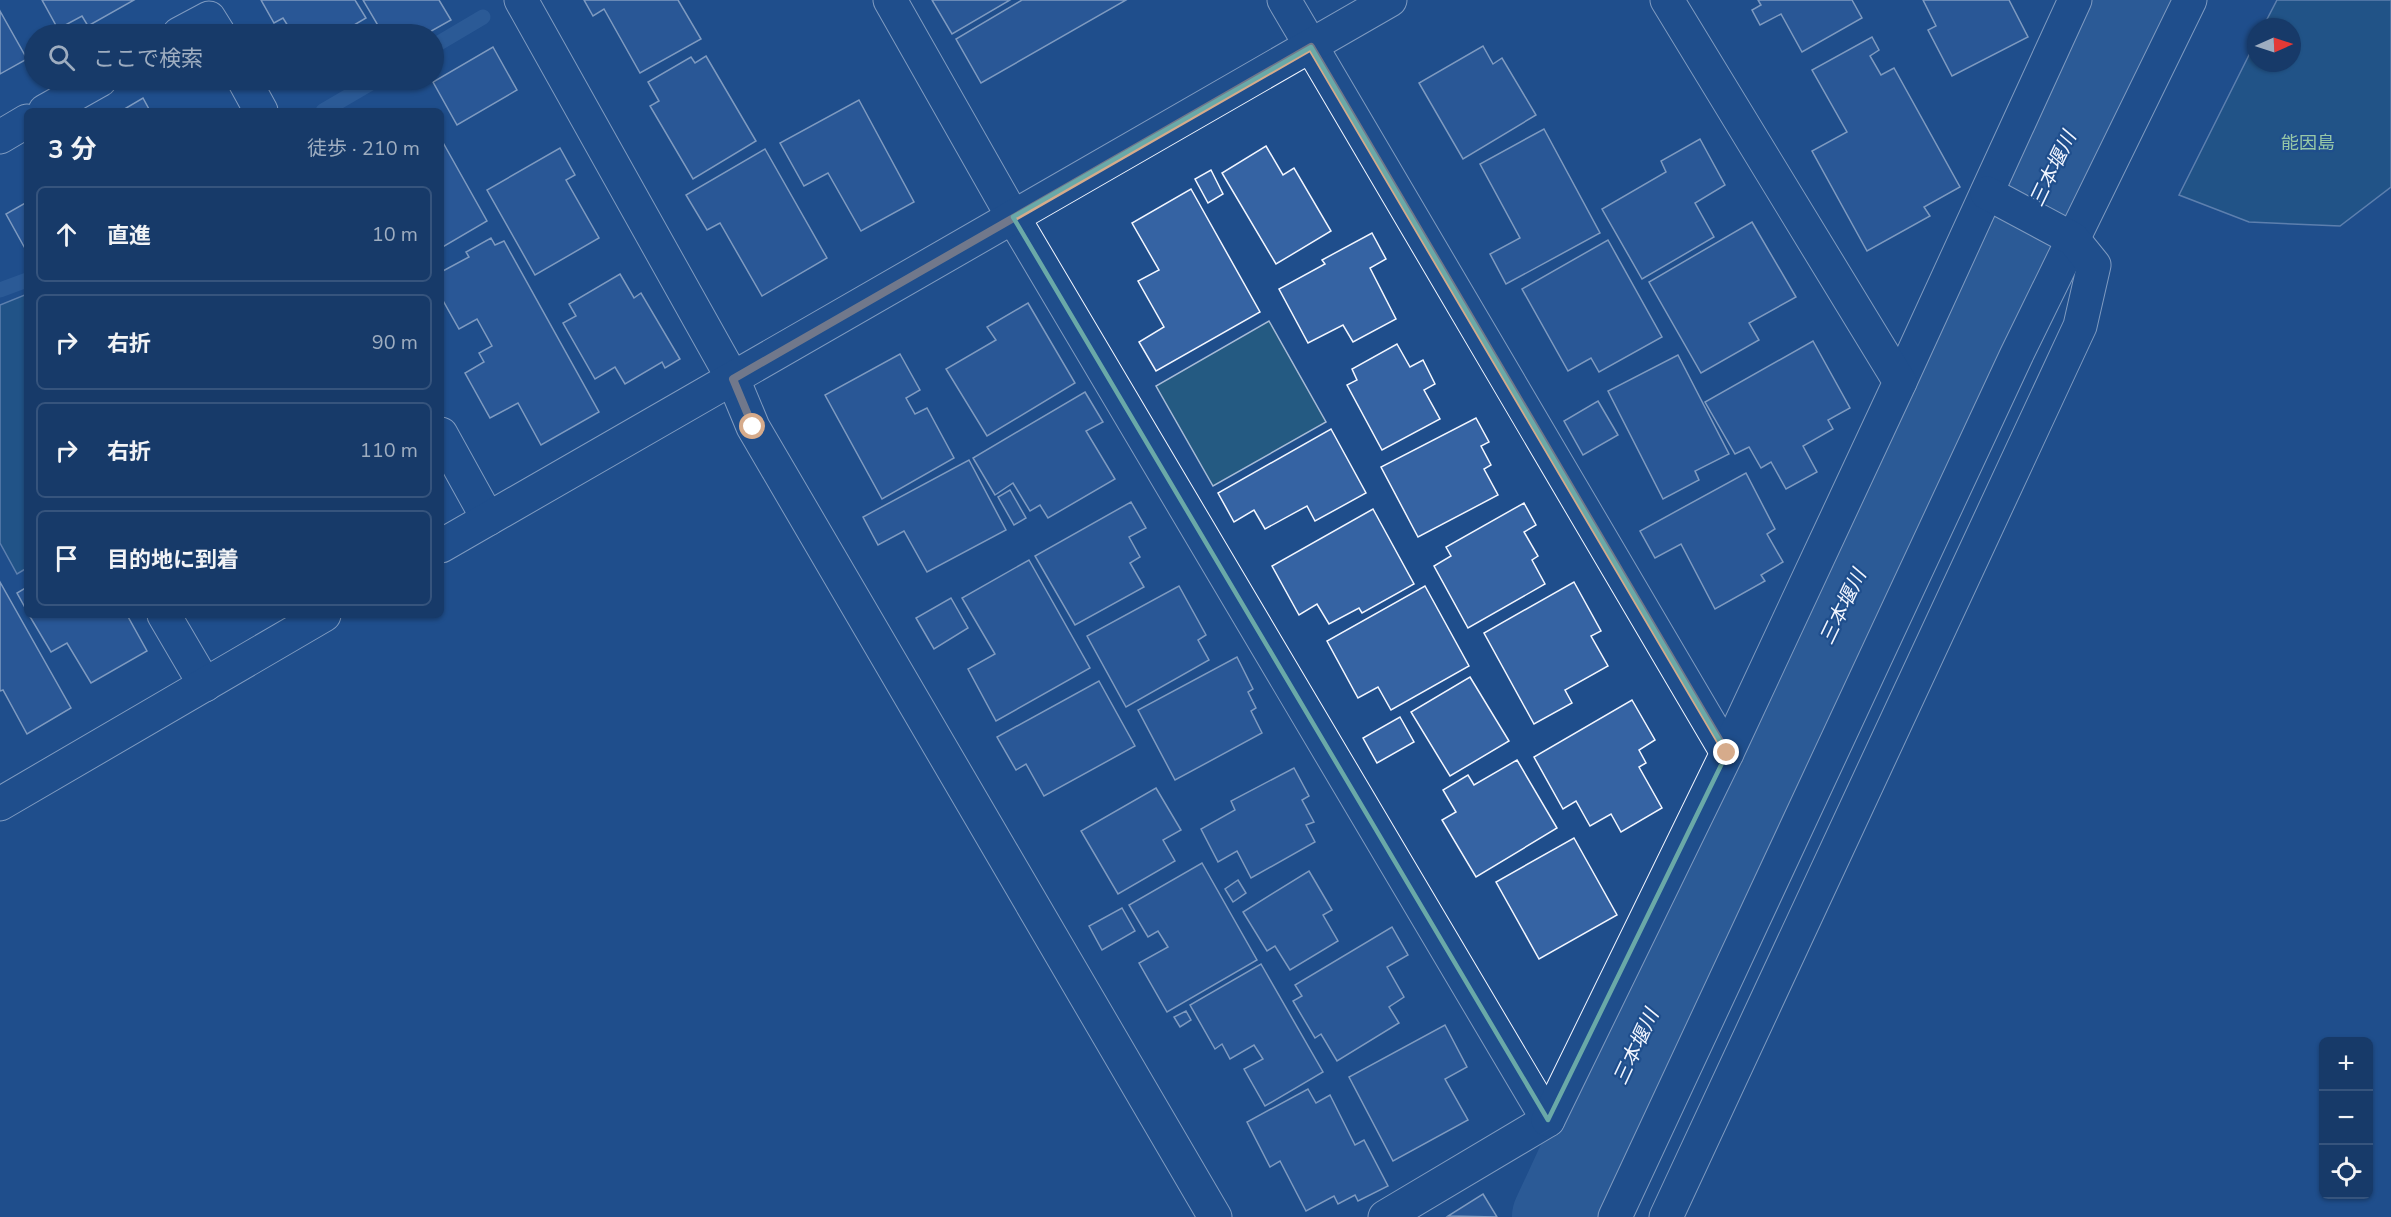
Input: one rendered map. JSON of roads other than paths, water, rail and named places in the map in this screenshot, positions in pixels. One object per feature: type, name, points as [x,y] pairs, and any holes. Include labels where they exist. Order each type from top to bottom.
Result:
[{"type":"street","points":[[521,0],[733,379],[753,427],[1215,1217]]},
{"type":"street","points":[[890,0],[1013,217],[1548,1120]]},
{"type":"street","points":[[1284,0],[1727,753]]},
{"type":"street","points":[[444,544],[1390,0]]},
{"type":"street","points":[[1667,0],[1900,382]]},
{"type":"street","points":[[1385,1217],[1548,1120],[1727,753],[1989,194],[2075,0]]},
{"type":"street","points":[[1615,1217],[2071,238],[2190,0]]},
{"type":"street","points":[[50,108],[82,90]]},
{"type":"street","points":[[249,90],[259,108]]},
{"type":"street","points":[[0,137],[24,123]]},
{"type":"street","points":[[1666,1217],[2080,326],[2094,265],[2071,238],[1989,194]]},
{"type":"street","points":[[444,439],[488,519]]},
{"type":"street","points":[[166,618],[205,685]]},
{"type":"street","points":[[0,804],[319,618]]},
{"type":"waterway","name":"三本堰川","points":[[1557,1217],[1728,847],[2110,57],[2135,0]]},
{"type":"waterway","points":[[444,40],[483,17]]},
{"type":"waterway","points":[[328,108],[359,90]]},
{"type":"waterway","points":[[0,290],[24,281]]},
{"type":"park label","name":"能因島","points":[[2308,143]]}]
